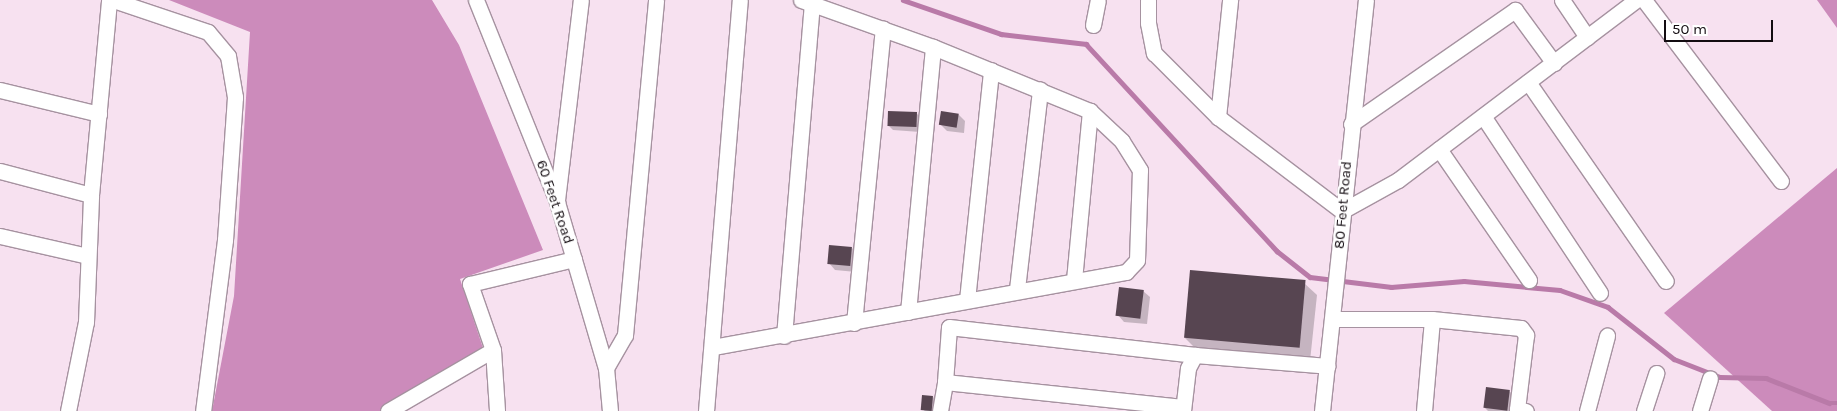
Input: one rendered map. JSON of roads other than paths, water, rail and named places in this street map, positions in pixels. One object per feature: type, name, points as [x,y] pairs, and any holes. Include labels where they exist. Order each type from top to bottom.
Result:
[{"type":"street","points":[[68,411],[86,322],[91,195],[111,0],[208,32],[228,56],[235,97],[225,240],[203,411]]},
{"type":"street","name":"60 Feet Road","points":[[476,0],[557,202],[606,368],[610,411]]},
{"type":"street","points":[[557,202],[581,0]]},
{"type":"street","points":[[606,368],[625,334],[656,0]]},
{"type":"street","points":[[706,411],[713,347],[740,0]]},
{"type":"street","points":[[1093,25],[1098,0]]},
{"type":"street","points":[[1148,0],[1148,23],[1154,53],[1218,118],[1342,211],[1398,180],[1636,0]]},
{"type":"street","points":[[1218,118],[1230,0]]},
{"type":"street","name":"80 Feet Road","points":[[1322,411],[1334,319],[1350,124],[1366,0]]},
{"type":"street","points":[[1562,0],[1587,38]]},
{"type":"street","points":[[1644,0],[1781,181]]},
{"type":"street","points":[[713,347],[784,336],[854,323],[1017,289],[1126,272],[1137,260],[1140,170],[1122,141],[1090,111],[933,47],[807,2],[784,336]]},
{"type":"street","points":[[1350,124],[1512,5],[1554,62]]},
{"type":"street","points":[[854,323],[883,28]]},
{"type":"street","points":[[908,312],[933,47]]},
{"type":"street","points":[[967,300],[991,70]]},
{"type":"street","points":[[1528,82],[1666,281]]},
{"type":"street","points":[[1017,289],[1040,89]]},
{"type":"street","points":[[0,90],[99,114]]},
{"type":"street","points":[[1074,280],[1090,111]]},
{"type":"street","points":[[1483,116],[1600,293]]},
{"type":"street","points":[[1439,149],[1529,280]]},
{"type":"street","points":[[0,171],[91,195]]},
{"type":"street","points":[[0,236],[88,256]]},
{"type":"street","points":[[497,411],[493,350],[470,284],[574,260]]},
{"type":"street","points":[[1424,411],[1432,318]]},
{"type":"street","points":[[1334,319],[1432,318],[1521,328],[1526,335],[1520,410]]},
{"type":"street","points":[[940,411],[949,326],[1195,355],[1328,366]]},
{"type":"street","points":[[1587,411],[1607,336]]},
{"type":"street","points":[[388,411],[493,350]]},
{"type":"street","points":[[944,382],[1183,409],[1188,368],[1195,355]]},
{"type":"street","points":[[1644,411],[1656,373]]},
{"type":"street","points":[[1700,411],[1710,378]]},
{"type":"waterway","points":[[903,0],[1001,34],[1086,44],[1277,251],[1310,277],[1391,287],[1464,281],[1560,290],[1608,307],[1674,359],[1720,377],[1766,378],[1829,403],[1837,403]]}]
